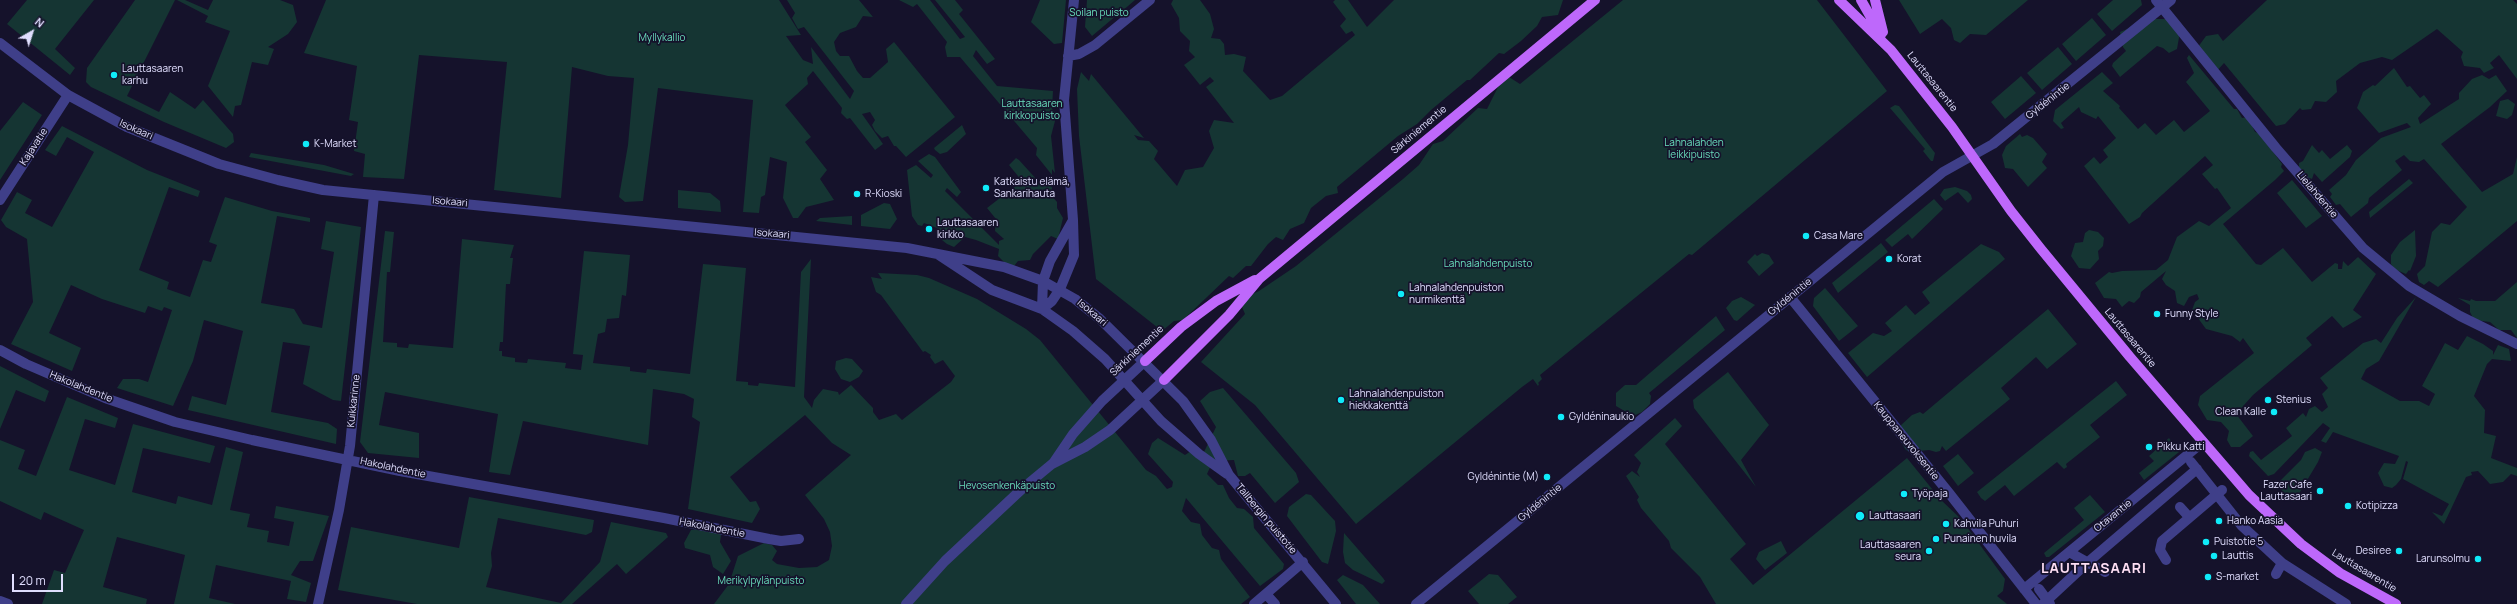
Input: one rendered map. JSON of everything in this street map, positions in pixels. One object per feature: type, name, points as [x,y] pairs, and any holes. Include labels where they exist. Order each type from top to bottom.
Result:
[{"type":"main road","name":"Särkiniementie","points":[[1164,380],[1229,315],[1258,279],[1595,0]]},
{"type":"main road","name":"Lauttasaarentie","points":[[1839,0],[1887,45]]},
{"type":"main road","name":"Lauttasaarentie","points":[[1861,0],[1887,45],[1952,127],[2041,249],[2249,495],[2300,544],[2340,573],[2396,604]]},
{"type":"main road","name":"Lauttasaarentie","points":[[1875,0],[1887,45]]},
{"type":"main road","name":"Särkiniementie","points":[[1145,361],[1181,327],[1216,301],[1258,279]]},
{"type":"street","points":[[1042,309],[1052,301],[1060,289],[1074,255],[1073,220],[1064,118],[1068,56],[1074,0]]},
{"type":"street","points":[[1068,56],[1079,54],[1095,44],[1150,0]]},
{"type":"street","name":"Gyldénintie","points":[[1416,604],[1948,169],[1993,144],[2159,4],[2171,0]]},
{"type":"street","name":"Lielahdentie","points":[[2159,4],[2276,148],[2367,252],[2394,274],[2431,299],[2460,316],[2517,344]]},
{"type":"street","name":"Isokaari","points":[[0,43],[68,95],[127,127],[219,164],[323,190],[799,236],[934,252],[1004,268],[1043,281],[1060,289],[1100,319],[1164,380]]},
{"type":"street","name":"Kajavatie","points":[[0,200],[68,95]]},
{"type":"street","name":"Kuikkarinne","points":[[318,604],[339,510],[347,458],[374,195]]},
{"type":"street","points":[[1042,309],[1043,281],[1050,260],[1073,220]]},
{"type":"street","name":"Isokaari","points":[[934,252],[992,290],[1042,309],[1073,330],[1105,359],[1142,402]]},
{"type":"street","name":"Kauppaneuvoksentie","points":[[1790,297],[2028,599]]},
{"type":"street","name":"Hakolahdentie","points":[[0,350],[72,385],[175,422],[252,440],[347,458],[407,472],[664,518],[769,539],[781,541],[800,539]]},
{"type":"street","name":"Särkiniementie","points":[[1052,464],[1073,434],[1123,381],[1145,361]]},
{"type":"street","name":"Särkiniementie","points":[[906,604],[945,561],[987,520],[1052,464],[1085,447],[1110,430],[1164,380]]},
{"type":"street","name":"Tallbergin puistotie","points":[[1164,380],[1197,418],[1229,476],[1303,562],[1336,604]]},
{"type":"street","name":"Tallbergin puistotie","points":[[1142,402],[1199,454],[1229,476]]},
{"type":"street","name":"Otavantie","points":[[2028,599],[2070,552],[2203,442]]},
{"type":"street","points":[[2038,589],[2047,603],[2087,562],[2170,496],[2194,466],[2219,492],[2241,525],[2282,563],[2346,604]]},
{"type":"street","points":[[2166,560],[2160,550],[2162,541],[2219,492]]},
{"type":"street","points":[[2180,508],[2189,517]]},
{"type":"street","points":[[2070,552],[2105,572]]},
{"type":"street","name":"Tallbergin puistotie","points":[[1254,604],[1303,562]]},
{"type":"street","points":[[2276,574],[2282,563]]},
{"type":"street","points":[[1266,594],[1275,604]]},
{"type":"street","points":[[0,601],[8,604]]},
{"type":"green space","points":[[27,0],[94,0],[55,49],[75,68],[70,75],[7,24]]},
{"type":"green space","points":[[135,0],[175,0],[127,96],[159,112],[170,92],[195,109],[203,100],[233,134],[234,142],[226,148],[164,122],[91,87],[86,82],[87,68]]},
{"type":"green space","points":[[177,0],[185,0],[208,10],[213,0],[280,0],[293,5],[297,22],[288,34],[268,47],[274,49],[268,65],[252,62],[241,105],[235,106],[233,117],[208,86],[230,31],[205,22],[208,16]]},
{"type":"green space","name":"Myllykallio","points":[[326,0],[779,0],[801,35],[786,36],[803,60],[813,64],[811,47],[850,99],[854,91],[804,27],[798,29],[792,18],[795,13],[787,0],[859,0],[873,17],[863,16],[856,27],[840,33],[834,42],[836,51],[840,56],[849,56],[857,71],[863,78],[870,78],[888,62],[886,49],[894,42],[955,117],[906,157],[896,146],[894,146],[888,136],[882,138],[875,131],[872,125],[875,120],[870,112],[862,114],[883,144],[875,150],[850,118],[847,119],[841,113],[842,108],[813,71],[807,78],[808,84],[785,105],[811,137],[805,142],[827,170],[820,179],[834,200],[806,207],[798,218],[793,218],[783,198],[787,162],[770,157],[765,195],[761,197],[759,213],[743,212],[753,100],[658,88],[643,201],[625,202],[619,197],[628,145],[634,78],[608,76],[572,67],[561,198],[494,190],[507,62],[419,55],[404,179],[363,177],[365,154],[354,151],[358,122],[349,120],[357,66],[304,53]]},
{"type":"green space","name":"Lauttasaaren kirkkopuisto","points":[[899,0],[930,0],[960,39],[965,37],[935,0],[955,0],[963,10],[959,14],[995,59],[987,64],[976,50],[973,56],[997,86],[1053,91],[1052,109],[1055,112],[1055,121],[1051,136],[1055,173],[1052,169],[1052,175],[1036,155],[1037,148],[960,57],[947,57],[945,47],[947,42],[917,4],[913,7]]},
{"type":"green space","points":[[1040,0],[1066,0],[1062,43],[1054,44],[1031,22]]},
{"type":"green space","name":"Soilan puisto","points":[[1087,0],[1135,0],[1121,12],[1120,16],[1117,15],[1092,36],[1085,27]]},
{"type":"green space","points":[[1173,0],[1200,0],[1210,14],[1214,29],[1211,38],[1220,39],[1224,44],[1225,55],[1234,54],[1246,57],[1243,71],[1270,100],[1282,96],[1355,35],[1352,31],[1346,34],[1340,26],[1346,19],[1333,2],[1335,0],[1348,0],[1367,27],[1394,0],[1563,0],[1558,15],[1542,17],[1537,26],[1521,41],[1504,54],[1499,53],[1470,80],[1467,80],[1431,110],[1417,124],[1398,136],[1337,187],[1338,193],[1326,196],[1311,208],[1304,223],[1290,229],[1283,240],[1276,237],[1268,244],[1251,266],[1246,266],[1233,278],[1229,276],[1183,320],[1174,321],[1162,331],[1096,279],[1079,136],[1077,89],[1081,72],[1089,81],[1091,74],[1144,138],[1134,135],[1138,140],[1149,141],[1158,151],[1154,159],[1177,186],[1185,170],[1203,167],[1214,148],[1209,131],[1214,120],[1234,123],[1206,87],[1214,81],[1210,77],[1200,85],[1184,65],[1195,57],[1189,51],[1190,41],[1180,31],[1179,18],[1171,4]]},
{"type":"green space","name":"Lahnalahdenpuisto","points":[[1623,0],[1817,0],[1887,91],[1692,255],[1689,254],[1540,375],[1542,379],[1538,383],[1538,386],[1533,379],[1522,387],[1356,524],[1255,405],[1201,362],[1245,314],[1242,307],[1246,297],[1259,291],[1296,266],[1403,179],[1419,165],[1433,144],[1443,141],[1478,108],[1487,109],[1498,87],[1509,77],[1520,84]]},
{"type":"green space","points":[[1899,0],[2028,0],[1986,35],[1970,34],[1960,43],[1954,40],[1951,28],[1942,19],[1920,34]]},
{"type":"green space","points":[[2113,0],[2141,0],[2142,5],[2112,31],[2097,14]]},
{"type":"green space","points":[[2267,0],[2513,0],[2517,4],[2517,79],[2499,55],[2490,63],[2494,68],[2484,73],[2480,68],[2464,66],[2461,57],[2463,52],[2437,29],[2392,60],[2382,57],[2360,63],[2336,81],[2337,92],[2326,102],[2315,101],[2311,109],[2302,110],[2300,108],[2285,124],[2276,126],[2224,63],[2216,72],[2198,47],[2206,36],[2218,34],[2223,41]]},
{"type":"green space","points":[[2092,18],[2106,35],[2076,61],[2062,44]]},
{"type":"green space","points":[[2151,19],[2169,19],[2181,26],[2177,49],[2169,53],[2163,48],[2157,46],[2120,77],[2112,66],[2113,63],[2126,51],[2123,47],[2120,32]]},
{"type":"green space","points":[[2058,47],[2072,64],[2042,90],[2027,73]]},
{"type":"green space","points":[[2189,55],[2234,109],[2237,109],[2242,118],[2248,117],[2255,132],[2259,133],[2282,164],[2281,167],[2284,171],[2223,224],[2256,264],[2261,265],[2283,248],[2312,282],[2335,263],[2338,264],[2338,269],[2342,269],[2343,261],[2348,266],[2358,257],[2376,274],[2353,310],[2362,317],[2343,328],[2332,316],[2306,338],[2312,345],[2253,395],[2236,414],[2253,436],[2240,447],[2231,447],[2227,440],[2229,431],[2221,422],[2207,420],[2198,405],[2200,396],[2254,353],[2243,338],[2240,342],[2232,336],[2206,329],[2192,310],[2195,302],[2199,299],[2197,294],[2189,297],[2184,306],[2177,303],[2175,291],[2166,285],[2162,279],[2166,271],[2141,292],[2140,297],[2134,303],[2129,301],[2122,307],[2116,299],[2104,298],[2095,283],[2109,272],[2156,270],[2168,260],[2177,237],[2199,221],[2209,226],[2231,208],[2217,188],[2215,189],[2202,174],[2213,165],[2205,156],[2142,213],[2140,217],[2129,224],[2084,166],[2094,157],[2100,164],[2108,157],[2103,150],[2116,138],[2098,116],[2096,119],[2081,112],[2079,107],[2061,123],[2064,128],[2061,129],[2053,121],[2055,110],[2102,72],[2113,83],[2103,91],[2120,106],[2119,108],[2138,129],[2145,123],[2156,135],[2174,120],[2184,132],[2210,111],[2186,82],[2194,73],[2187,58]]},
{"type":"green space","points":[[2394,68],[2407,87],[2410,86],[2420,98],[2424,95],[2431,104],[2418,118],[2420,124],[2459,99],[2459,93],[2472,79],[2482,75],[2489,79],[2496,75],[2507,91],[2490,107],[2441,144],[2482,192],[2513,174],[2517,157],[2517,221],[2438,287],[2429,281],[2424,285],[2419,282],[2417,274],[2425,266],[2432,232],[2441,223],[2450,225],[2467,207],[2424,159],[2419,162],[2410,161],[2404,155],[2395,161],[2402,170],[2369,198],[2368,203],[2351,217],[2340,204],[2336,205],[2330,197],[2332,194],[2329,190],[2346,175],[2356,160],[2381,138],[2411,127],[2407,123],[2379,133],[2357,108],[2363,92],[2373,85],[2375,86]]},
{"type":"green space","points":[[2021,76],[2036,93],[2005,119],[1991,102]]},
{"type":"green space","points":[[2508,99],[2515,104],[2512,115],[2507,119],[2496,116],[2500,101]]},
{"type":"green space","points":[[23,102],[42,115],[0,180],[0,131]]},
{"type":"green space","points":[[1895,105],[1899,106],[1935,153],[1933,161],[1931,161],[1923,151],[1925,149],[1890,108]]},
{"type":"green space","points":[[962,125],[966,134],[947,152],[940,154],[935,150],[934,148]]},
{"type":"green space","points":[[62,126],[147,170],[200,191],[198,197],[169,187],[139,270],[169,282],[167,289],[190,297],[203,260],[211,262],[217,245],[209,242],[225,197],[272,211],[310,218],[310,222],[277,216],[261,303],[294,309],[303,324],[322,328],[334,252],[321,249],[326,221],[361,227],[341,401],[333,400],[303,384],[310,346],[283,342],[271,412],[328,423],[337,429],[336,444],[188,410],[192,396],[226,405],[243,331],[204,320],[193,361],[173,406],[117,388],[123,379],[139,379],[148,382],[172,310],[164,307],[162,311],[148,306],[145,313],[102,299],[71,285],[49,333],[81,348],[72,371],[11,344],[33,302],[27,239],[6,227],[1,220],[17,192],[32,200],[25,213],[52,227],[94,152],[67,137],[56,156],[45,150]]},
{"type":"green space","points":[[2020,134],[2022,137],[2027,135],[2033,138],[2047,154],[2042,162],[2047,168],[2028,187],[2013,169],[2005,168],[2002,155],[2006,146]]},
{"type":"green space","points":[[2312,145],[2319,153],[2322,150],[2330,159],[2347,145],[2352,151],[2350,157],[2322,182],[2314,173],[2312,179],[2305,176],[2299,168],[2299,163],[2303,161]]},
{"type":"green space","points":[[251,153],[324,165],[354,174],[351,176],[249,157]]},
{"type":"green space","points":[[929,154],[935,157],[961,192],[957,197],[947,188],[945,191],[999,245],[999,241],[1004,239],[995,231],[996,219],[987,208],[1022,181],[1009,165],[1016,158],[1039,182],[1042,180],[1051,184],[1053,193],[1051,195],[1057,202],[1057,208],[1063,218],[1058,239],[1051,236],[1033,254],[1030,260],[1018,261],[1014,266],[1009,267],[998,256],[999,249],[965,237],[954,247],[947,244],[937,236],[937,228],[924,223],[922,226],[918,225],[912,216],[907,170],[916,165],[931,178],[933,175],[918,161]]},
{"type":"green space","points":[[2409,179],[2413,183],[2370,218],[2369,212]]},
{"type":"green space","points":[[2292,180],[2322,216],[2306,228],[2277,193]]},
{"type":"green space","points":[[1955,187],[1967,191],[1971,195],[1972,199],[1968,203],[1958,192],[1945,201],[1940,195],[1944,189]]},
{"type":"green space","points":[[678,190],[710,193],[720,201],[721,212],[678,208]]},
{"type":"green space","points":[[1934,199],[1943,209],[1912,239],[1908,234],[1892,247],[1885,240]]},
{"type":"green space","points":[[884,203],[890,204],[897,219],[890,229],[861,226],[861,215]]},
{"type":"green space","points":[[852,216],[852,225],[816,221],[820,218]]},
{"type":"green space","points":[[2089,230],[2098,232],[2104,238],[2103,246],[2098,251],[2099,259],[2090,269],[2079,268],[2071,256],[2075,243],[2083,242],[2085,233]]},
{"type":"green space","points":[[2415,230],[2416,256],[2410,271],[2409,270],[2406,274],[2394,269],[2391,264],[2391,255],[2400,242]]},
{"type":"green space","points":[[385,231],[394,232],[390,272],[387,272],[383,342],[397,343],[397,347],[408,348],[409,344],[453,348],[462,239],[514,245],[510,258],[513,258],[510,284],[506,284],[503,342],[500,342],[499,351],[502,351],[502,356],[515,358],[515,362],[527,363],[528,359],[566,363],[565,368],[581,370],[583,355],[573,354],[584,251],[630,255],[626,296],[622,295],[619,318],[607,319],[605,332],[598,334],[593,363],[630,367],[630,371],[646,373],[647,369],[690,374],[703,264],[746,268],[736,381],[748,382],[748,385],[758,386],[759,383],[795,387],[801,272],[811,259],[804,397],[812,408],[814,400],[823,389],[838,392],[839,395],[851,385],[873,408],[873,412],[879,420],[896,414],[902,420],[951,382],[955,376],[943,360],[935,364],[930,357],[931,355],[925,351],[923,352],[881,295],[876,292],[871,277],[882,279],[878,273],[917,275],[929,278],[977,299],[1026,329],[1040,340],[1146,470],[1156,476],[1167,489],[1172,487],[1173,482],[1148,454],[1152,443],[1158,438],[1185,455],[1191,451],[1204,452],[1216,427],[1200,401],[1210,392],[1223,388],[1296,473],[1299,482],[1275,503],[1250,473],[1245,476],[1238,476],[1234,460],[1213,461],[1207,474],[1218,485],[1223,485],[1229,498],[1237,508],[1244,509],[1253,517],[1254,528],[1284,564],[1283,569],[1260,586],[1186,498],[1182,511],[1191,522],[1200,524],[1202,535],[1212,548],[1219,550],[1221,559],[1250,597],[1241,604],[714,604],[729,584],[738,556],[764,543],[772,545],[777,551],[772,560],[777,564],[799,568],[817,567],[829,560],[832,546],[830,532],[824,519],[805,495],[851,455],[832,443],[805,415],[730,477],[750,502],[756,501],[760,509],[752,523],[688,509],[700,422],[692,417],[694,399],[684,394],[653,389],[648,445],[523,421],[510,475],[489,472],[498,414],[385,392],[379,425],[419,433],[419,458],[368,453],[360,442]]},
{"type":"green space","points":[[1881,243],[1888,252],[1838,293],[1832,283]]},
{"type":"green space","points":[[1981,244],[1999,252],[2005,259],[1867,377],[1848,353],[1873,333],[1884,336],[1892,331],[1885,323],[1906,305],[1915,315],[1930,303],[1922,292]]},
{"type":"green space","points":[[1762,253],[1769,255],[1774,263],[1759,276],[1747,262],[1755,254],[1757,256]]},
{"type":"green space","points":[[2517,282],[2517,338],[2511,330],[2499,330],[2490,322],[2474,320],[2470,312],[2470,305],[2458,298],[2470,301],[2471,299],[2476,301],[2495,301]]},
{"type":"green space","points":[[1825,288],[1858,326],[1839,341],[1813,306],[1814,298]]},
{"type":"green space","points":[[1741,297],[1755,305],[1737,321],[1734,320],[1726,308],[1732,301]]},
{"type":"green space","points":[[2416,297],[2379,361],[2366,369],[2361,379],[2400,401],[2419,401],[2429,406],[2435,394],[2422,386],[2445,343],[2458,350],[2467,336],[2493,351],[2493,355],[2498,345],[2509,349],[2511,361],[2492,359],[2487,364],[2474,396],[2485,410],[2484,433],[2496,436],[2491,458],[2517,468],[2517,476],[2511,474],[2503,482],[2490,484],[2478,471],[2471,472],[2472,475],[2466,477],[2444,524],[2432,512],[2442,516],[2449,504],[2403,479],[2408,462],[2406,461],[2401,479],[2396,485],[2392,488],[2384,486],[2378,473],[2384,463],[2395,464],[2399,456],[2333,432],[2326,443],[2321,441],[2330,428],[2323,423],[2274,474],[2268,476],[2249,456],[2250,452],[2253,451],[2261,460],[2292,436],[2286,428],[2303,413],[2306,417],[2309,409],[2315,406],[2322,412],[2328,407],[2322,394],[2328,388],[2320,378],[2363,343],[2376,339],[2381,343],[2397,318]]},
{"type":"green space","points":[[2048,309],[2077,344],[2047,369],[2036,357],[2001,388],[2010,399],[1946,451],[1942,446],[1940,451],[1936,452],[1929,450],[1909,452],[1905,449],[1898,435],[1900,426],[1912,415],[1920,412],[1923,414]]},
{"type":"green space","points":[[1716,316],[1725,330],[1649,393],[1651,396],[1650,404],[1642,412],[1633,416],[1616,406],[1616,393],[1625,385],[1636,385]]},
{"type":"green space","points":[[846,358],[852,359],[863,371],[859,377],[850,382],[841,379],[835,369],[836,361]]},
{"type":"green space","points":[[0,366],[49,391],[45,402],[16,390],[0,429]]},
{"type":"green space","points":[[1728,372],[1769,425],[1741,460],[1756,487],[1694,408],[1693,400]]},
{"type":"green space","points":[[2116,381],[2127,395],[2090,425],[2100,437],[2066,464],[2067,467],[2064,469],[2057,462],[2014,496],[2005,485],[1985,501],[1981,498],[1977,492]]},
{"type":"green space","points":[[67,397],[118,418],[115,428],[85,419],[69,470],[115,485],[133,424],[215,446],[210,463],[143,448],[132,492],[176,504],[178,496],[212,505],[226,447],[243,452],[230,510],[250,514],[247,527],[269,531],[267,542],[289,546],[294,522],[274,518],[276,506],[329,516],[313,561],[300,561],[291,575],[311,583],[306,602],[287,599],[291,581],[216,565],[209,598],[235,604],[174,604],[185,555],[117,537],[103,587],[147,599],[146,604],[42,604],[54,570],[65,573],[84,530],[44,512],[41,520],[0,501],[0,440],[25,450],[18,469],[36,476]]},
{"type":"green space","points":[[1675,418],[1682,426],[1665,444],[1746,544],[1730,559],[1753,585],[1907,458],[1941,500],[1961,519],[2005,579],[2003,591],[1997,596],[2007,604],[1716,604],[1700,577],[1671,548],[1669,541],[1641,508],[1637,500],[1639,497],[1626,476],[1632,471],[1640,477],[1637,472],[1641,463],[1634,455]]},
{"type":"green space","points":[[2169,438],[2179,452],[2144,480],[2139,473],[2154,461],[2149,456]]},
{"type":"green space","points":[[2315,448],[2322,452],[2318,462],[2294,502],[2276,485],[2301,460],[2305,452]]},
{"type":"green space","points":[[1958,454],[1974,473],[1958,486],[1943,466]]},
{"type":"green space","points":[[1306,494],[1311,495],[1335,521],[1336,531],[1328,564],[1322,562],[1287,516],[1289,507]]},
{"type":"green space","points":[[2090,495],[2105,512],[2049,557],[2046,557],[2044,553],[2084,520],[2074,508]]},
{"type":"green space","points":[[469,497],[594,520],[592,532],[586,535],[498,518],[491,553],[492,566],[486,587],[561,603],[600,562],[611,522],[666,533],[668,537],[626,574],[617,564],[572,604],[417,604],[338,590],[351,527],[459,548]]},
{"type":"green space","points":[[718,527],[721,535],[720,542],[731,561],[723,574],[713,567],[710,555],[685,548],[684,543],[691,530]]},
{"type":"green space","points":[[1344,533],[1383,578],[1385,581],[1382,584],[1353,570],[1345,563],[1343,552]]},
{"type":"green space","points":[[1781,541],[1787,553],[1765,570],[1756,559],[1759,552]]},
{"type":"green space","points":[[1489,574],[1498,575],[1517,597],[1508,604],[1479,604],[1468,591]]},
{"type":"green space","points":[[1343,575],[1363,585],[1380,604],[1356,604],[1337,580]]},
{"type":"place","name":"Lauttasaaren karhu","points":[[114,75]]},
{"type":"place","name":"K-Market","points":[[306,144]]},
{"type":"place","name":"Katkaistu elämä, Sankarihauta","points":[[986,188]]},
{"type":"place","name":"R-Kioski","points":[[857,194]]},
{"type":"place","name":"Lauttasaaren kirkko","points":[[929,229]]},
{"type":"place","name":"Casa Mare","points":[[1806,236]]},
{"type":"place","name":"Korat","points":[[1889,259]]},
{"type":"place","name":"Lahnalahdenpuiston nurmikenttä","points":[[1401,294]]},
{"type":"place","name":"Funny Style","points":[[2157,314]]},
{"type":"place","name":"Lahnalahdenpuiston hiekkakenttä","points":[[1341,400]]},
{"type":"place","name":"Stenius","points":[[2268,400]]},
{"type":"place","name":"Clean Kalle","points":[[2274,412]]},
{"type":"place","name":"Gyldéninaukio","points":[[1561,417]]},
{"type":"place","name":"Pikku Katti","points":[[2149,447]]},
{"type":"place","name":"Gyldénintie (M)","points":[[1547,477]]},
{"type":"place","name":"Fazer Cafe Lauttasaari","points":[[2320,491]]},
{"type":"place","name":"Työpaja","points":[[1904,494]]},
{"type":"place","name":"Kotipizza","points":[[2348,506]]},
{"type":"place","name":"Lauttasaari","points":[[1860,516]]},
{"type":"place","name":"Hanko Aasia","points":[[2219,521]]},
{"type":"place","name":"Kahvila Puhuri","points":[[1946,524]]},
{"type":"place","name":"Punainen huvila","points":[[1936,539]]},
{"type":"place","name":"Puistotie 5","points":[[2206,542]]},
{"type":"place","name":"Lauttasaaren seura","points":[[1929,551]]},
{"type":"place","name":"Desiree","points":[[2399,551]]},
{"type":"place","name":"Lauttis","points":[[2214,556]]},
{"type":"place","name":"Larunsolmu","points":[[2478,559]]},
{"type":"place","name":"S-market","points":[[2208,577]]},
{"type":"district","name":"LAUTTASAARI","points":[[2094,569]]},
{"type":"park label","name":"Lahnalahden leikkipuisto","points":[[1694,148]]},
{"type":"park label","name":"Hevosenkenkäpuisto","points":[[1007,486]]},
{"type":"park label","name":"Merikylpylänpuisto","points":[[761,581]]}]
